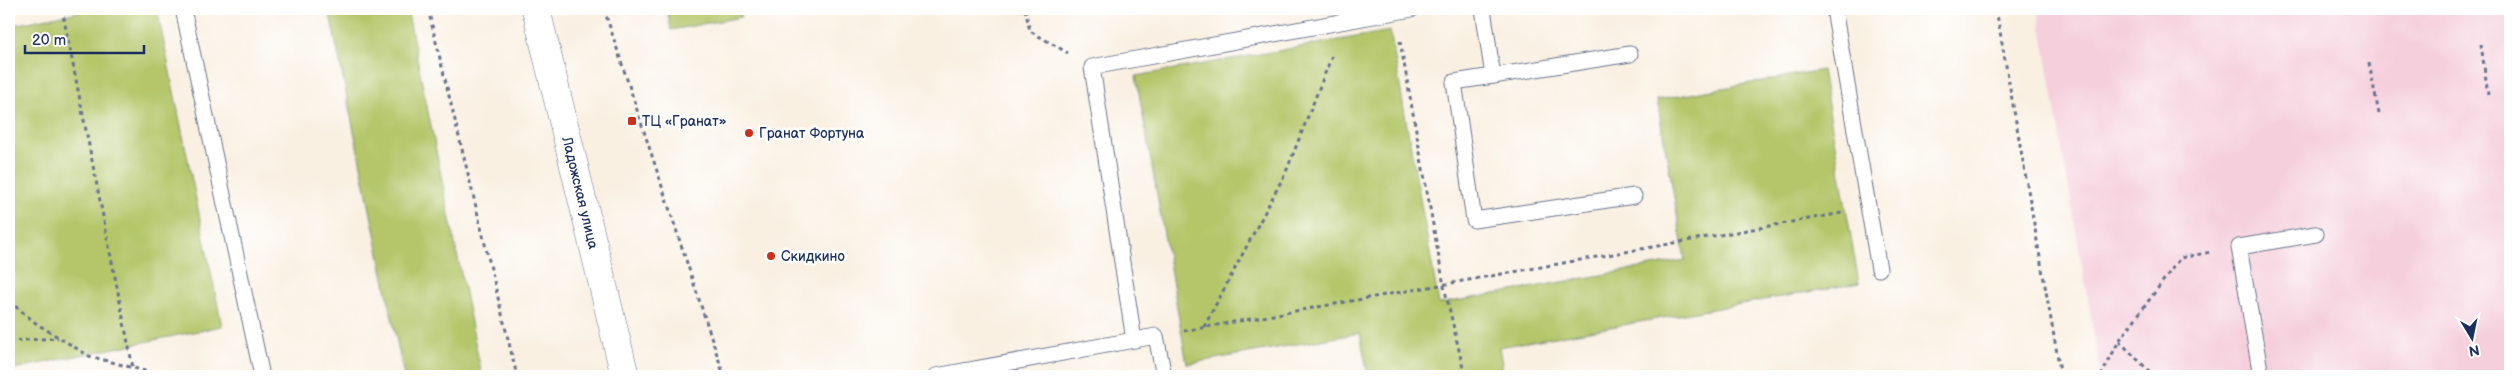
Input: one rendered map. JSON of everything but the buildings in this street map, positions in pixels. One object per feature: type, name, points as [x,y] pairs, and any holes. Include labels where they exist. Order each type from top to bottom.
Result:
[{"type":"street","name":"Ладожская улица","points":[[536,9],[625,376]]},
{"type":"lane","points":[[183,9],[262,376]]},
{"type":"lane","points":[[1134,340],[1092,67],[1412,9]]},
{"type":"lane","points":[[1482,9],[1493,76]]},
{"type":"lane","points":[[1834,9],[1879,269]]},
{"type":"lane","points":[[1630,54],[1454,82],[1474,220],[1634,196]]},
{"type":"lane","points":[[2261,376],[2239,247],[2316,234]]},
{"type":"lane","points":[[936,376],[1156,336],[1164,376]]},
{"type":"path","points":[[62,9],[133,368]]},
{"type":"path","points":[[428,9],[517,376]]},
{"type":"path","points":[[604,9],[724,376]]},
{"type":"path","points":[[1025,9],[1030,31],[1092,67]]},
{"type":"path","points":[[1996,9],[2061,376]]},
{"type":"path","points":[[1395,12],[1444,286],[1465,376]]},
{"type":"path","points":[[1204,328],[1286,172],[1345,22]]},
{"type":"path","points":[[2481,44],[2488,95]]},
{"type":"path","points":[[2369,63],[2379,114]]},
{"type":"path","points":[[1156,336],[1444,286],[1868,208]]},
{"type":"path","points":[[2101,376],[2118,341],[2180,258],[2239,247]]},
{"type":"path","points":[[9,301],[37,324],[89,356],[145,371],[149,376]]},
{"type":"path","points":[[9,341],[59,338]]},
{"type":"path","points":[[2118,341],[2154,376]]},
{"type":"shaded area","points":[[2038,9],[2510,9],[2510,376],[2101,376]]},
{"type":"green space","points":[[93,9],[157,9],[222,326],[9,370],[9,26]]},
{"type":"green space","points":[[329,9],[407,9],[482,376],[404,376]]},
{"type":"green space","points":[[667,9],[739,9],[741,17],[671,30]]},
{"type":"green space","points":[[1390,31],[1439,304],[1685,260],[1657,100],[1822,70],[1859,283],[1499,347],[1504,376],[1368,376],[1360,333],[1187,364],[1136,76]]},
{"type":"place","name":"ТЦ «Гранат»","points":[[632,121]]},
{"type":"place","name":"Гранат Фортуна","points":[[749,133]]},
{"type":"place","name":"Скидкино","points":[[771,256]]}]
